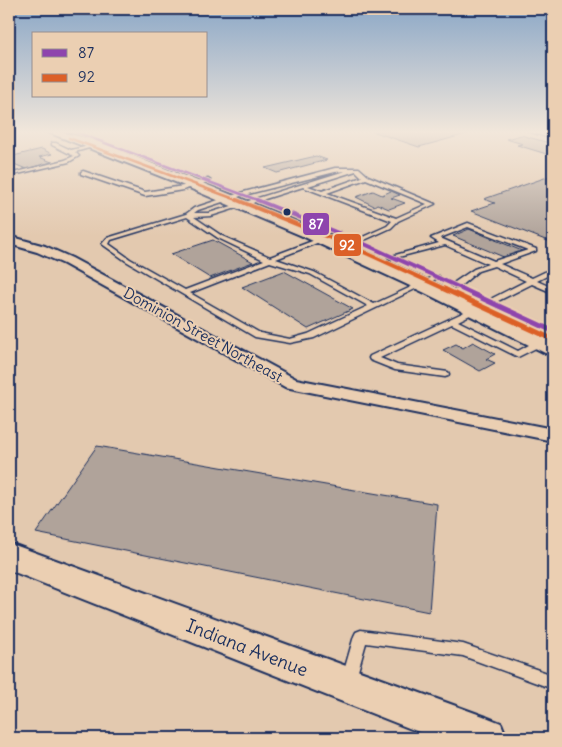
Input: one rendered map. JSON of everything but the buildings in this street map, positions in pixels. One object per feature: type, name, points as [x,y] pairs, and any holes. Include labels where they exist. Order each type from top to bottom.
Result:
[{"type":"main road","points":[[154,166],[202,182]]},
{"type":"main road","points":[[160,166],[331,236],[483,305],[549,340]]},
{"type":"main road","points":[[331,236],[358,241],[391,257],[429,280],[455,286],[483,305]]},
{"type":"main road","name":"Indiana Avenue","points":[[9,556],[486,738]]},
{"type":"street","name":"Dominion Street Northeast","points":[[9,240],[41,249],[68,261],[291,383],[553,435]]},
{"type":"lane","points":[[9,175],[44,166]]},
{"type":"lane","points":[[358,169],[304,186],[196,210],[188,215],[109,239],[105,244],[108,248],[258,335],[290,340],[312,336],[429,280]]},
{"type":"lane","points":[[188,215],[208,215],[242,199],[335,170],[358,169],[366,177],[432,204],[396,220],[389,227],[358,241]]},
{"type":"lane","points":[[84,173],[145,194],[202,182]]},
{"type":"lane","points":[[324,192],[366,177]]},
{"type":"lane","points":[[304,186],[396,220]]},
{"type":"lane","points":[[188,215],[220,237],[268,259],[312,273],[373,306]]},
{"type":"lane","points":[[455,286],[476,270],[491,263],[506,261],[534,250],[468,225],[434,238],[491,263],[532,280],[553,291]]},
{"type":"lane","points":[[184,292],[331,236]]},
{"type":"lane","points":[[391,257],[446,243]]},
{"type":"lane","points":[[445,374],[402,368],[382,363],[373,358],[553,270]]},
{"type":"lane","points":[[452,321],[518,354],[549,340]]},
{"type":"lane","points":[[347,686],[361,636],[462,650],[553,682]]},
{"type":"transit line","name":"92","points":[[145,166],[232,198],[355,248],[550,338]]},
{"type":"transit line","name":"87","points":[[167,166],[358,241],[553,331]]}]
